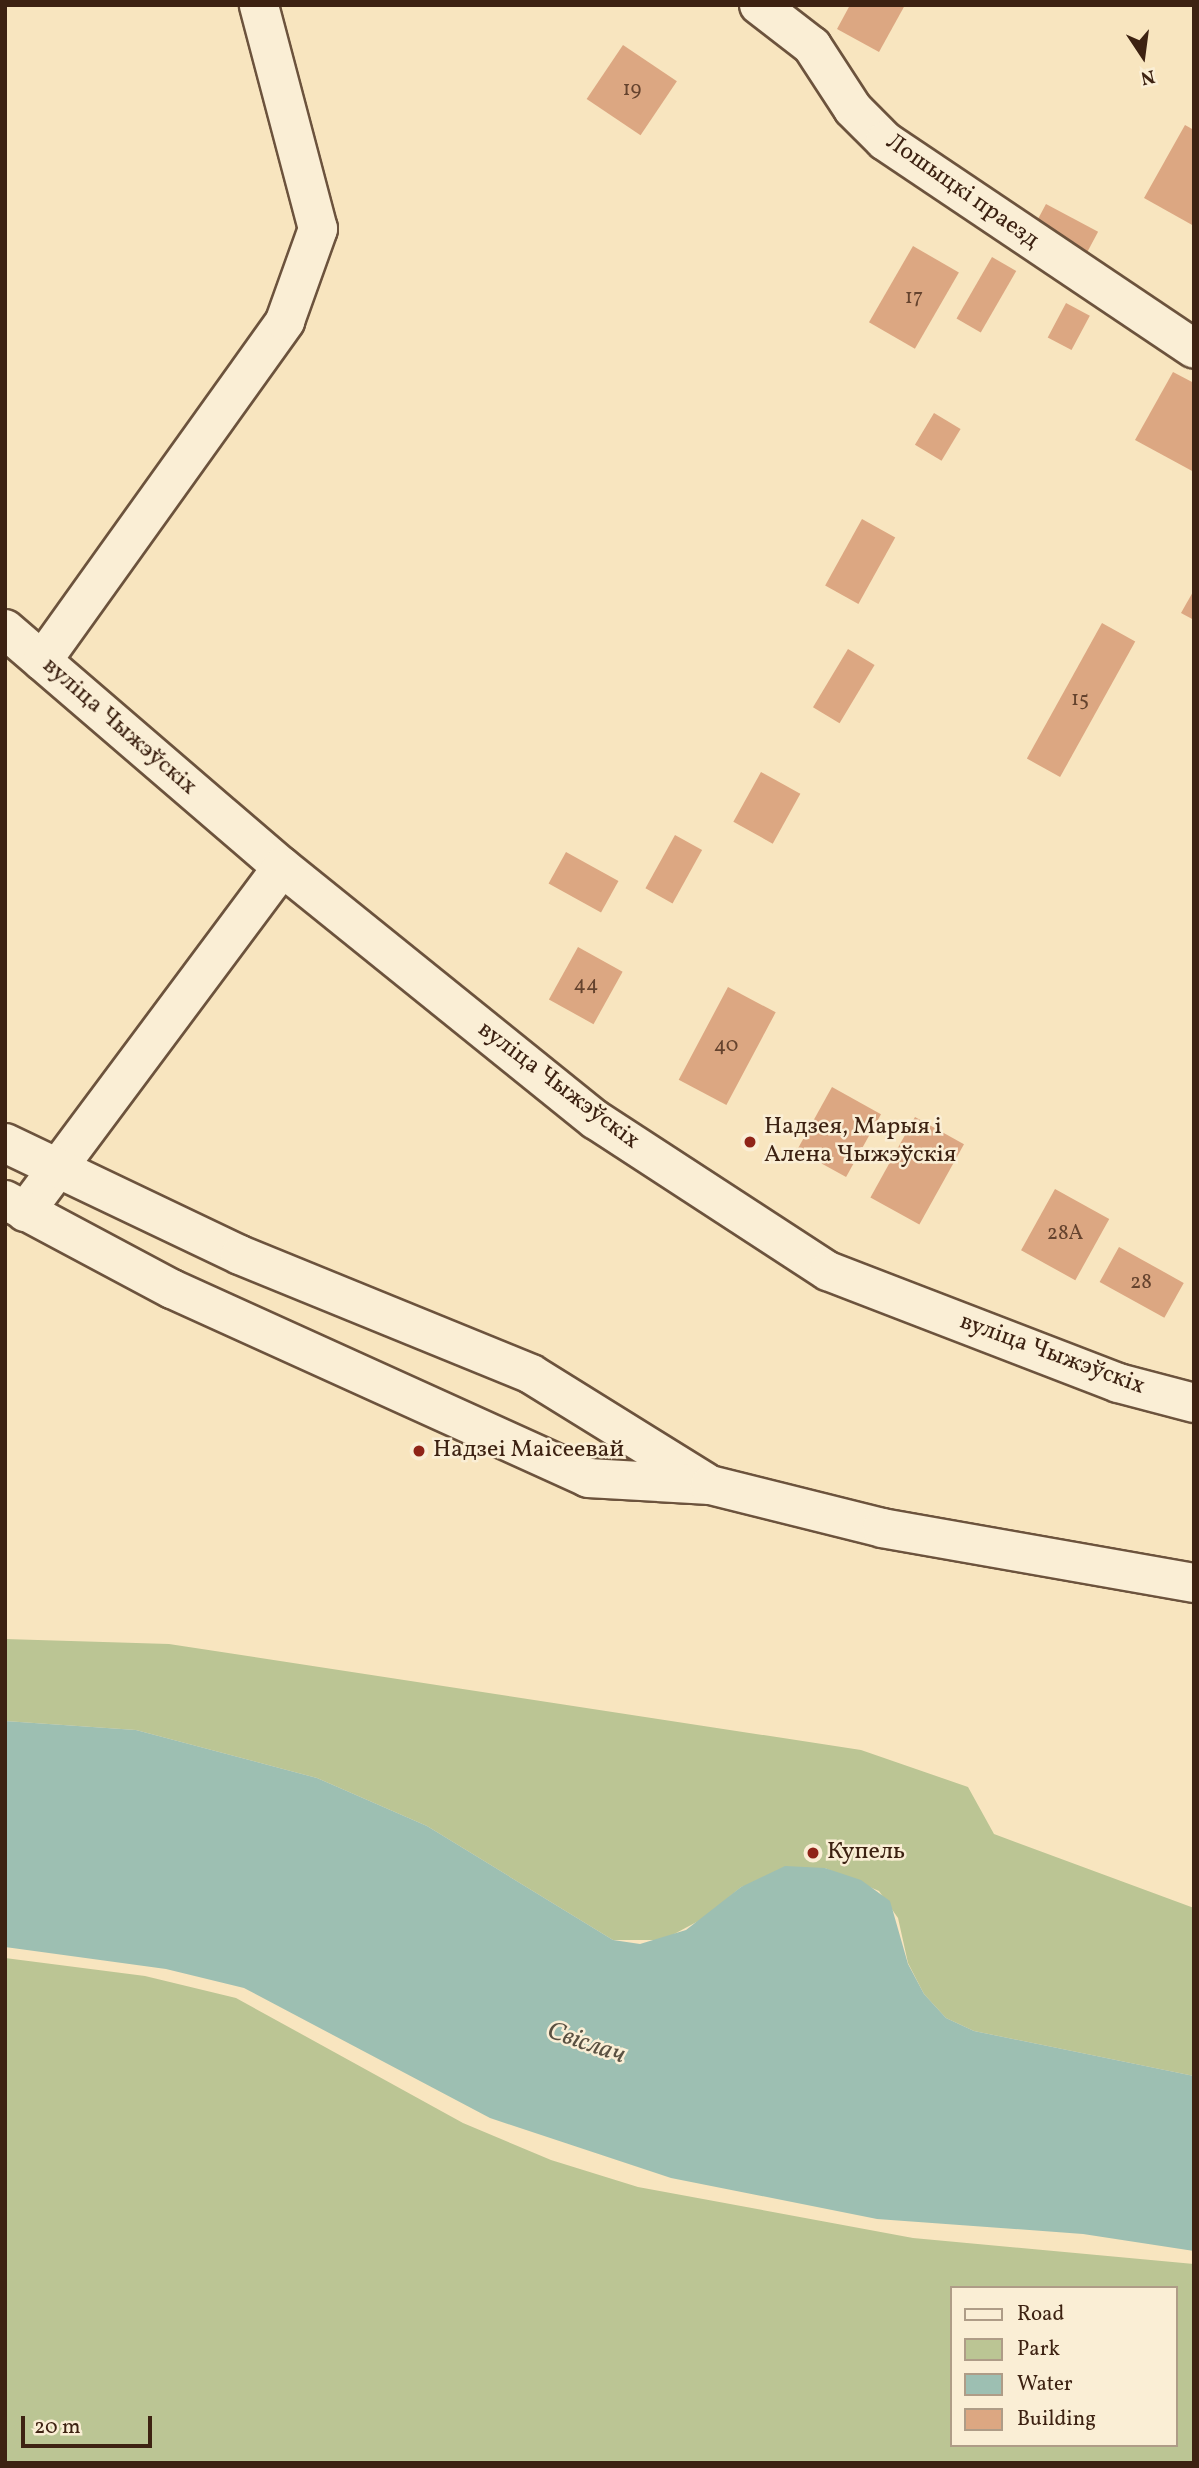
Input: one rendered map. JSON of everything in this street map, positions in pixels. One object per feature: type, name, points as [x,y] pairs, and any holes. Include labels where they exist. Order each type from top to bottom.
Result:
[{"type":"street","points":[[42,661],[285,321],[318,229],[259,5]]},
{"type":"street","name":"Лошыцкі праезд","points":[[759,5],[812,46],[853,109],[885,141],[1194,349]]},
{"type":"street","name":"вуліца Чыжэўскіх","points":[[5,629],[282,867],[596,1120],[828,1271],[1118,1383],[1194,1403]]},
{"type":"street","points":[[282,867],[54,1170],[15,1206],[172,1289],[588,1478],[710,1485],[882,1528],[1194,1583]]},
{"type":"street","points":[[5,1143],[54,1170],[531,1374],[710,1485]]},
{"type":"green space","points":[[5,1639],[169,1644],[861,1750],[968,1787],[994,1834],[1194,1908],[1194,2076],[974,2031],[946,2018],[924,1994],[908,1963],[898,1918],[879,1891],[825,1868],[741,1887],[704,1918],[663,1940],[613,1940],[427,1826],[317,1778],[136,1730],[5,1721]]},
{"type":"green space","points":[[5,1958],[145,1976],[236,1998],[463,2123],[551,2160],[638,2187],[913,2238],[1194,2264],[1194,2463],[5,2463]]},
{"type":"water","name":"Свіслач","points":[[5,1721],[136,1730],[317,1778],[427,1826],[613,1940],[640,1944],[686,1930],[741,1887],[785,1866],[825,1868],[861,1880],[890,1901],[908,1964],[924,1994],[946,2018],[974,2031],[1194,2076],[1194,2251],[1083,2234],[877,2219],[671,2178],[490,2118],[244,1988],[166,1969],[5,1947]]},
{"type":"building","points":[[850,5],[905,5],[879,52],[837,29]]},
{"type":"building","points":[[623,45],[677,81],[641,135],[587,99]]},
{"type":"building","points":[[1185,125],[1194,130],[1194,226],[1144,198]]},
{"type":"building","points":[[1046,204],[1098,232],[1085,256],[1033,228]]},
{"type":"building","points":[[913,246],[959,272],[915,349],[869,322]]},
{"type":"building","points":[[992,257],[1016,271],[981,332],[956,318]]},
{"type":"building","points":[[1066,303],[1090,316],[1072,350],[1048,337]]},
{"type":"building","points":[[1173,372],[1194,383],[1194,472],[1135,440]]},
{"type":"building","points":[[934,413],[961,429],[942,461],[915,445]]},
{"type":"building","points":[[862,519],[895,537],[858,604],[825,585]]},
{"type":"building","points":[[1194,590],[1194,620],[1181,613]]},
{"type":"building","points":[[1102,623],[1135,641],[1060,777],[1027,759]]},
{"type":"building","points":[[848,649],[875,665],[840,723],[813,707]]},
{"type":"building","points":[[761,772],[800,794],[773,844],[733,822]]},
{"type":"building","points":[[675,835],[702,850],[673,903],[645,888]]},
{"type":"building","points":[[566,852],[618,881],[601,913],[549,883]]},
{"type":"building","points":[[578,947],[623,972],[594,1024],[549,999]]},
{"type":"building","points":[[728,987],[776,1012],[726,1105],[679,1080]]},
{"type":"building","points":[[832,1087],[881,1114],[846,1177],[797,1150]]},
{"type":"building","points":[[915,1117],[964,1144],[919,1225],[870,1197]]},
{"type":"building","points":[[1055,1189],[1109,1219],[1075,1280],[1021,1250]]},
{"type":"building","points":[[1119,1247],[1184,1283],[1164,1318],[1100,1282]]},
{"type":"place","name":"Надзея, Марыя і Алена Чыжэўскія","points":[[750,1142]]},
{"type":"place","name":"Надзеі Маісеевай","points":[[419,1451]]},
{"type":"place","name":"Купель","points":[[813,1853]]}]
